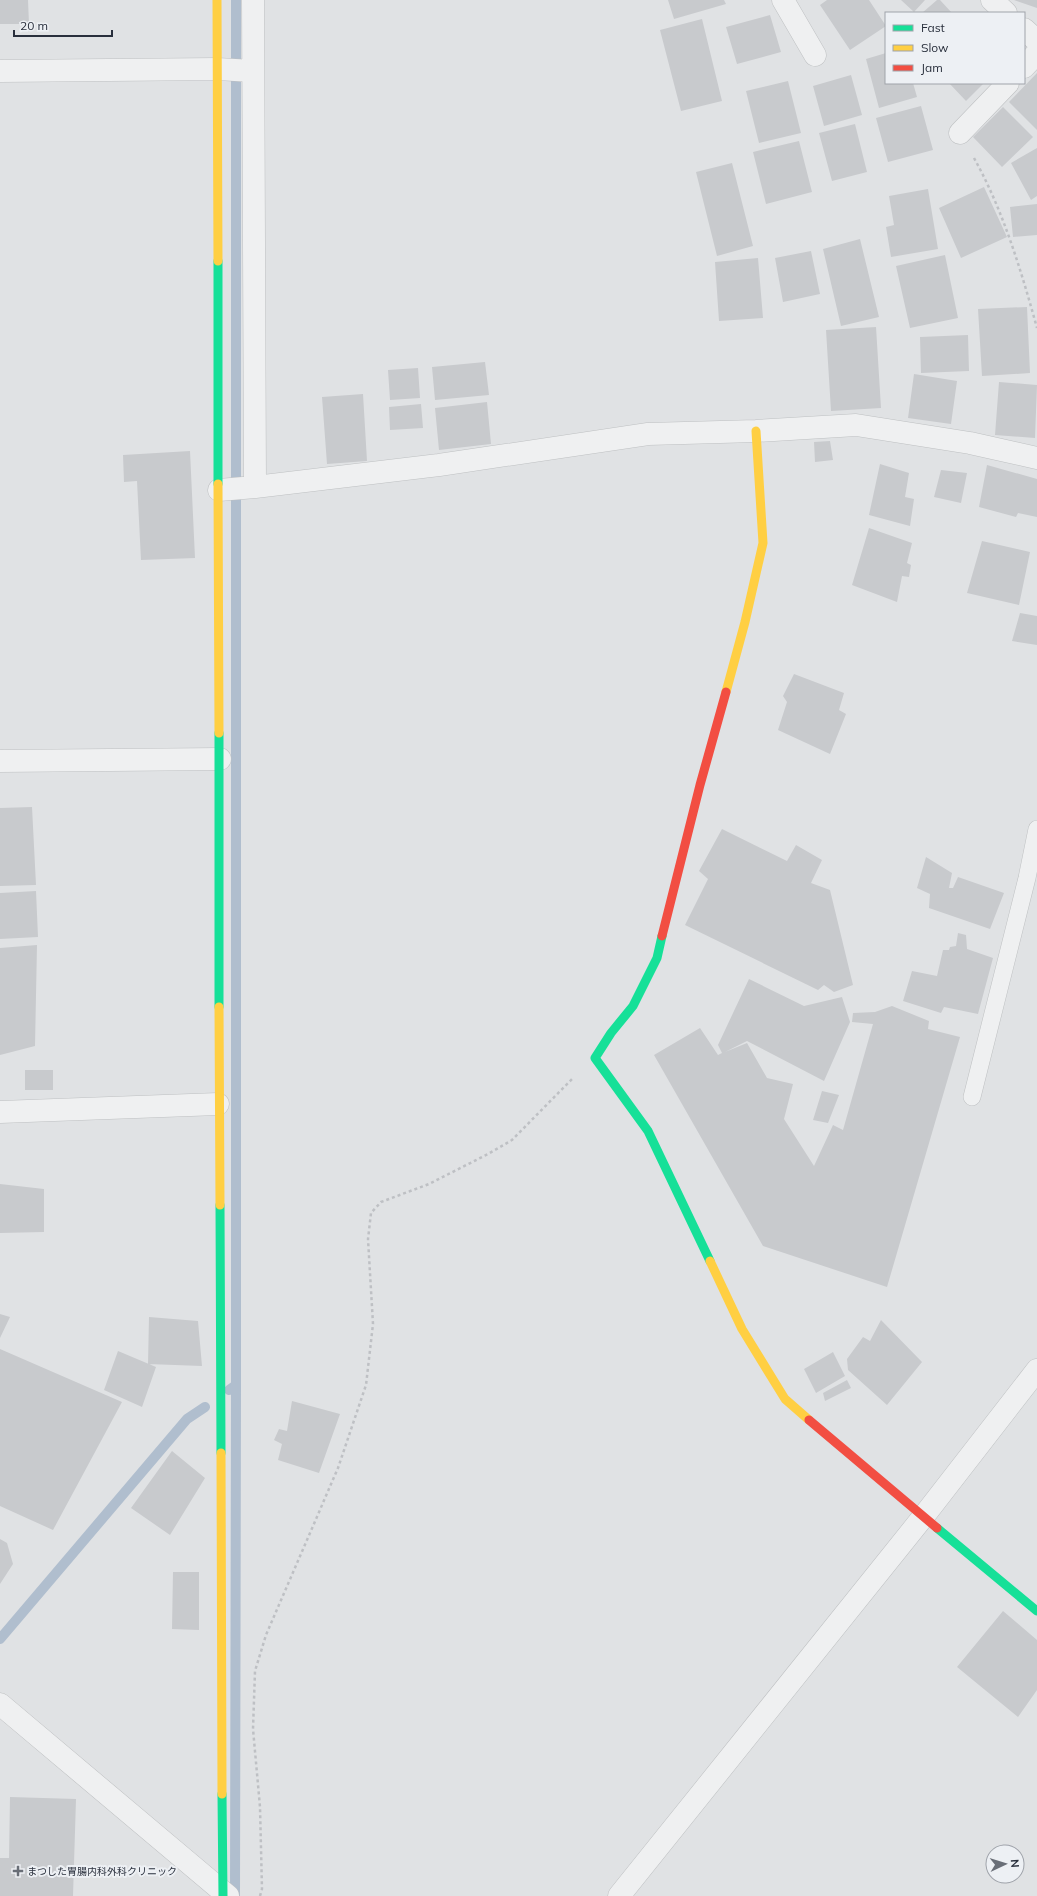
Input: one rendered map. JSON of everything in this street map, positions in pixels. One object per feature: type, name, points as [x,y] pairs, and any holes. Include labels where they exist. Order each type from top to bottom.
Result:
[{"type":"street","points":[[217,0],[221,70],[223,489],[218,1104],[225,1895]]},
{"type":"street","points":[[251,487],[249,71],[253,0]]},
{"type":"street","points":[[783,0],[815,55]]},
{"type":"street","points":[[992,0],[1005,12]]},
{"type":"street","points":[[1025,30],[1037,41]]},
{"type":"street","points":[[1025,65],[1037,53]]},
{"type":"street","points":[[0,71],[249,71]]},
{"type":"street","points":[[960,133],[1007,84]]},
{"type":"street","points":[[223,489],[439,465],[648,434],[756,432],[856,425],[970,443],[1037,458]]},
{"type":"street","points":[[756,432],[763,542],[745,622],[700,785],[657,958],[633,1006],[611,1033],[596,1058],[648,1131],[742,1329],[786,1399],[923,1518],[1037,1611]]},
{"type":"street","points":[[0,761],[220,759]]},
{"type":"street","points":[[0,1112],[218,1104]]},
{"type":"street","points":[[619,1896],[923,1518],[1037,1370]]},
{"type":"street","points":[[0,1704],[225,1895]]},
{"type":"lane","points":[[972,1096],[1027,878],[1037,829]]},
{"type":"path","points":[[960,133],[988,184],[1023,278],[1037,328]]},
{"type":"path","points":[[260,1896],[262,1882],[260,1807],[253,1729],[255,1671],[266,1634],[338,1468],[366,1385],[373,1324],[368,1239],[371,1213],[381,1202],[429,1184],[512,1140],[562,1088],[596,1058]]},
{"type":"building","points":[[0,0],[28,0],[29,24],[0,24]]},
{"type":"building","points":[[668,0],[724,0],[726,4],[674,19]]},
{"type":"building","points":[[827,0],[869,0],[885,27],[850,50],[820,5]]},
{"type":"building","points":[[901,0],[925,0],[914,12]]},
{"type":"building","points":[[937,0],[940,0],[951,12],[923,12]]},
{"type":"building","points":[[1014,0],[1037,0],[1037,8]]},
{"type":"building","points":[[770,15],[781,52],[737,64],[726,27]]},
{"type":"building","points":[[702,19],[722,101],[681,111],[660,30]]},
{"type":"building","points":[[885,53],[885,84],[913,84],[917,97],[879,108],[866,59]]},
{"type":"building","points":[[1037,73],[1037,130],[1009,102]]},
{"type":"building","points":[[851,75],[862,115],[824,126],[813,86]]},
{"type":"building","points":[[788,81],[801,133],[759,143],[746,91]]},
{"type":"building","points":[[950,84],[983,84],[966,101]]},
{"type":"building","points":[[921,106],[933,150],[888,162],[876,118]]},
{"type":"building","points":[[1003,107],[1033,137],[1002,167],[973,137]]},
{"type":"building","points":[[855,124],[867,172],[832,181],[819,133]]},
{"type":"building","points":[[799,141],[812,192],[766,204],[753,152]]},
{"type":"building","points":[[1037,148],[1037,196],[1031,200],[1011,163]]},
{"type":"building","points":[[732,163],[753,246],[717,256],[696,172]]},
{"type":"building","points":[[984,187],[1007,237],[961,258],[939,208]]},
{"type":"building","points":[[928,189],[938,249],[891,257],[886,227],[894,225],[889,196]]},
{"type":"building","points":[[1037,204],[1037,235],[1013,237],[1010,207]]},
{"type":"building","points":[[860,239],[879,317],[841,326],[823,249]]},
{"type":"building","points":[[811,251],[820,294],[783,302],[775,258]]},
{"type":"building","points":[[945,255],[958,318],[910,328],[896,266]]},
{"type":"building","points":[[758,258],[763,318],[719,321],[715,262]]},
{"type":"building","points":[[1027,307],[1030,373],[982,376],[978,309]]},
{"type":"building","points":[[876,327],[881,408],[831,411],[826,330]]},
{"type":"building","points":[[968,335],[969,371],[921,373],[920,337]]},
{"type":"building","points":[[485,362],[489,395],[435,400],[432,367]]},
{"type":"building","points":[[418,368],[420,398],[390,400],[388,370]]},
{"type":"building","points":[[914,374],[957,381],[951,424],[908,418]]},
{"type":"building","points":[[999,382],[1037,385],[1035,438],[995,435]]},
{"type":"building","points":[[363,394],[367,461],[327,464],[322,397]]},
{"type":"building","points":[[487,402],[491,444],[439,450],[435,408]]},
{"type":"building","points":[[421,404],[423,428],[390,430],[389,407]]},
{"type":"building","points":[[830,441],[833,460],[815,462],[814,442]]},
{"type":"building","points":[[190,451],[195,558],[141,560],[137,481],[124,482],[123,455]]},
{"type":"building","points":[[880,464],[909,473],[905,497],[914,499],[910,526],[869,515]]},
{"type":"building","points":[[987,465],[1037,479],[1037,517],[1018,513],[1016,517],[979,507]]},
{"type":"building","points":[[941,470],[967,473],[961,503],[934,497]]},
{"type":"building","points":[[869,528],[912,543],[907,563],[911,565],[909,577],[902,576],[897,602],[852,585]]},
{"type":"building","points":[[982,541],[1030,552],[1019,605],[967,593]]},
{"type":"building","points":[[1020,613],[1037,616],[1037,645],[1012,641]]},
{"type":"building","points":[[794,674],[844,693],[839,710],[846,714],[830,754],[778,730],[787,702],[783,696]]},
{"type":"building","points":[[32,807],[36,885],[0,886],[0,808]]},
{"type":"building","points":[[722,829],[787,861],[796,845],[822,860],[811,883],[830,890],[853,985],[834,992],[824,985],[818,990],[685,925],[708,879],[699,871]]},
{"type":"building","points":[[926,857],[952,873],[949,888],[953,888],[958,877],[1004,893],[990,929],[929,908],[930,894],[917,888]]},
{"type":"building","points":[[36,891],[38,937],[0,939],[0,893]]},
{"type":"building","points":[[958,933],[966,935],[967,949],[993,958],[978,1014],[944,1007],[941,1013],[903,1001],[912,971],[937,976],[943,950],[949,950],[950,947],[956,946]]},
{"type":"building","points":[[37,945],[35,1046],[0,1055],[0,948]]},
{"type":"building","points":[[749,979],[804,1006],[842,997],[850,1022],[824,1081],[747,1041],[725,1052],[747,1043],[767,1078],[793,1084],[784,1119],[814,1166],[833,1125],[843,1130],[873,1024],[852,1022],[853,1013],[875,1012],[892,1006],[929,1021],[928,1029],[960,1037],[887,1287],[763,1246],[654,1055],[700,1028],[718,1055],[722,1053],[718,1045]]},
{"type":"building","points":[[25,1070],[53,1070],[53,1090],[25,1090]]},
{"type":"building","points":[[822,1091],[839,1095],[828,1123],[813,1120]]},
{"type":"building","points":[[0,1184],[44,1189],[44,1232],[0,1233]]},
{"type":"building","points":[[0,1314],[10,1317],[0,1338]]},
{"type":"building","points":[[149,1317],[198,1321],[202,1366],[148,1364]]},
{"type":"building","points":[[881,1320],[922,1362],[887,1405],[848,1370],[847,1359],[863,1337],[870,1341]]},
{"type":"building","points":[[0,1349],[122,1402],[53,1530],[0,1506]]},
{"type":"building","points":[[118,1351],[156,1367],[142,1407],[104,1390]]},
{"type":"building","points":[[833,1352],[845,1376],[816,1393],[804,1369]]},
{"type":"building","points":[[847,1380],[851,1388],[825,1401],[823,1393]]},
{"type":"building","points":[[292,1401],[340,1414],[319,1473],[278,1460],[282,1444],[274,1440],[279,1429],[287,1431]]},
{"type":"building","points":[[172,1451],[205,1478],[170,1535],[131,1508]]},
{"type":"building","points":[[0,1539],[7,1543],[13,1564],[0,1584]]},
{"type":"building","points":[[173,1572],[199,1572],[199,1630],[172,1629]]},
{"type":"building","points":[[1003,1611],[1037,1640],[1037,1690],[1018,1717],[957,1667]]},
{"type":"building","points":[[10,1797],[76,1799],[73,1896],[0,1896],[0,1858],[9,1858]]},
{"type":"waterway","points":[[229,1390],[236,1385],[236,0]]},
{"type":"waterway","points":[[235,1896],[236,1385]]},
{"type":"waterway","points":[[0,1639],[187,1419],[205,1407]]},
{"type":"traffic: fast","points":[[218,261],[218,484]]},
{"type":"traffic: fast","points":[[219,733],[219,1007]]},
{"type":"traffic: fast","points":[[662,936],[657,958],[633,1006],[611,1033],[595,1058],[648,1131],[710,1261]]},
{"type":"traffic: fast","points":[[220,1205],[221,1453]]},
{"type":"traffic: fast","points":[[937,1528],[1037,1611]]},
{"type":"traffic: fast","points":[[222,1794],[223,1896]]},
{"type":"traffic: slow","points":[[217,0],[218,261]]},
{"type":"traffic: slow","points":[[726,692],[745,622],[763,543],[756,431]]},
{"type":"traffic: slow","points":[[218,484],[219,733]]},
{"type":"traffic: slow","points":[[219,1007],[220,1205]]},
{"type":"traffic: slow","points":[[710,1261],[742,1329],[785,1399],[809,1420]]},
{"type":"traffic: slow","points":[[221,1453],[222,1794]]},
{"type":"traffic: jam","points":[[662,936],[700,785],[726,692]]},
{"type":"traffic: jam","points":[[809,1420],[937,1528]]},
{"type":"place","name":"まつした胃腸内科外科クリニック","points":[[18,1871]]}]
